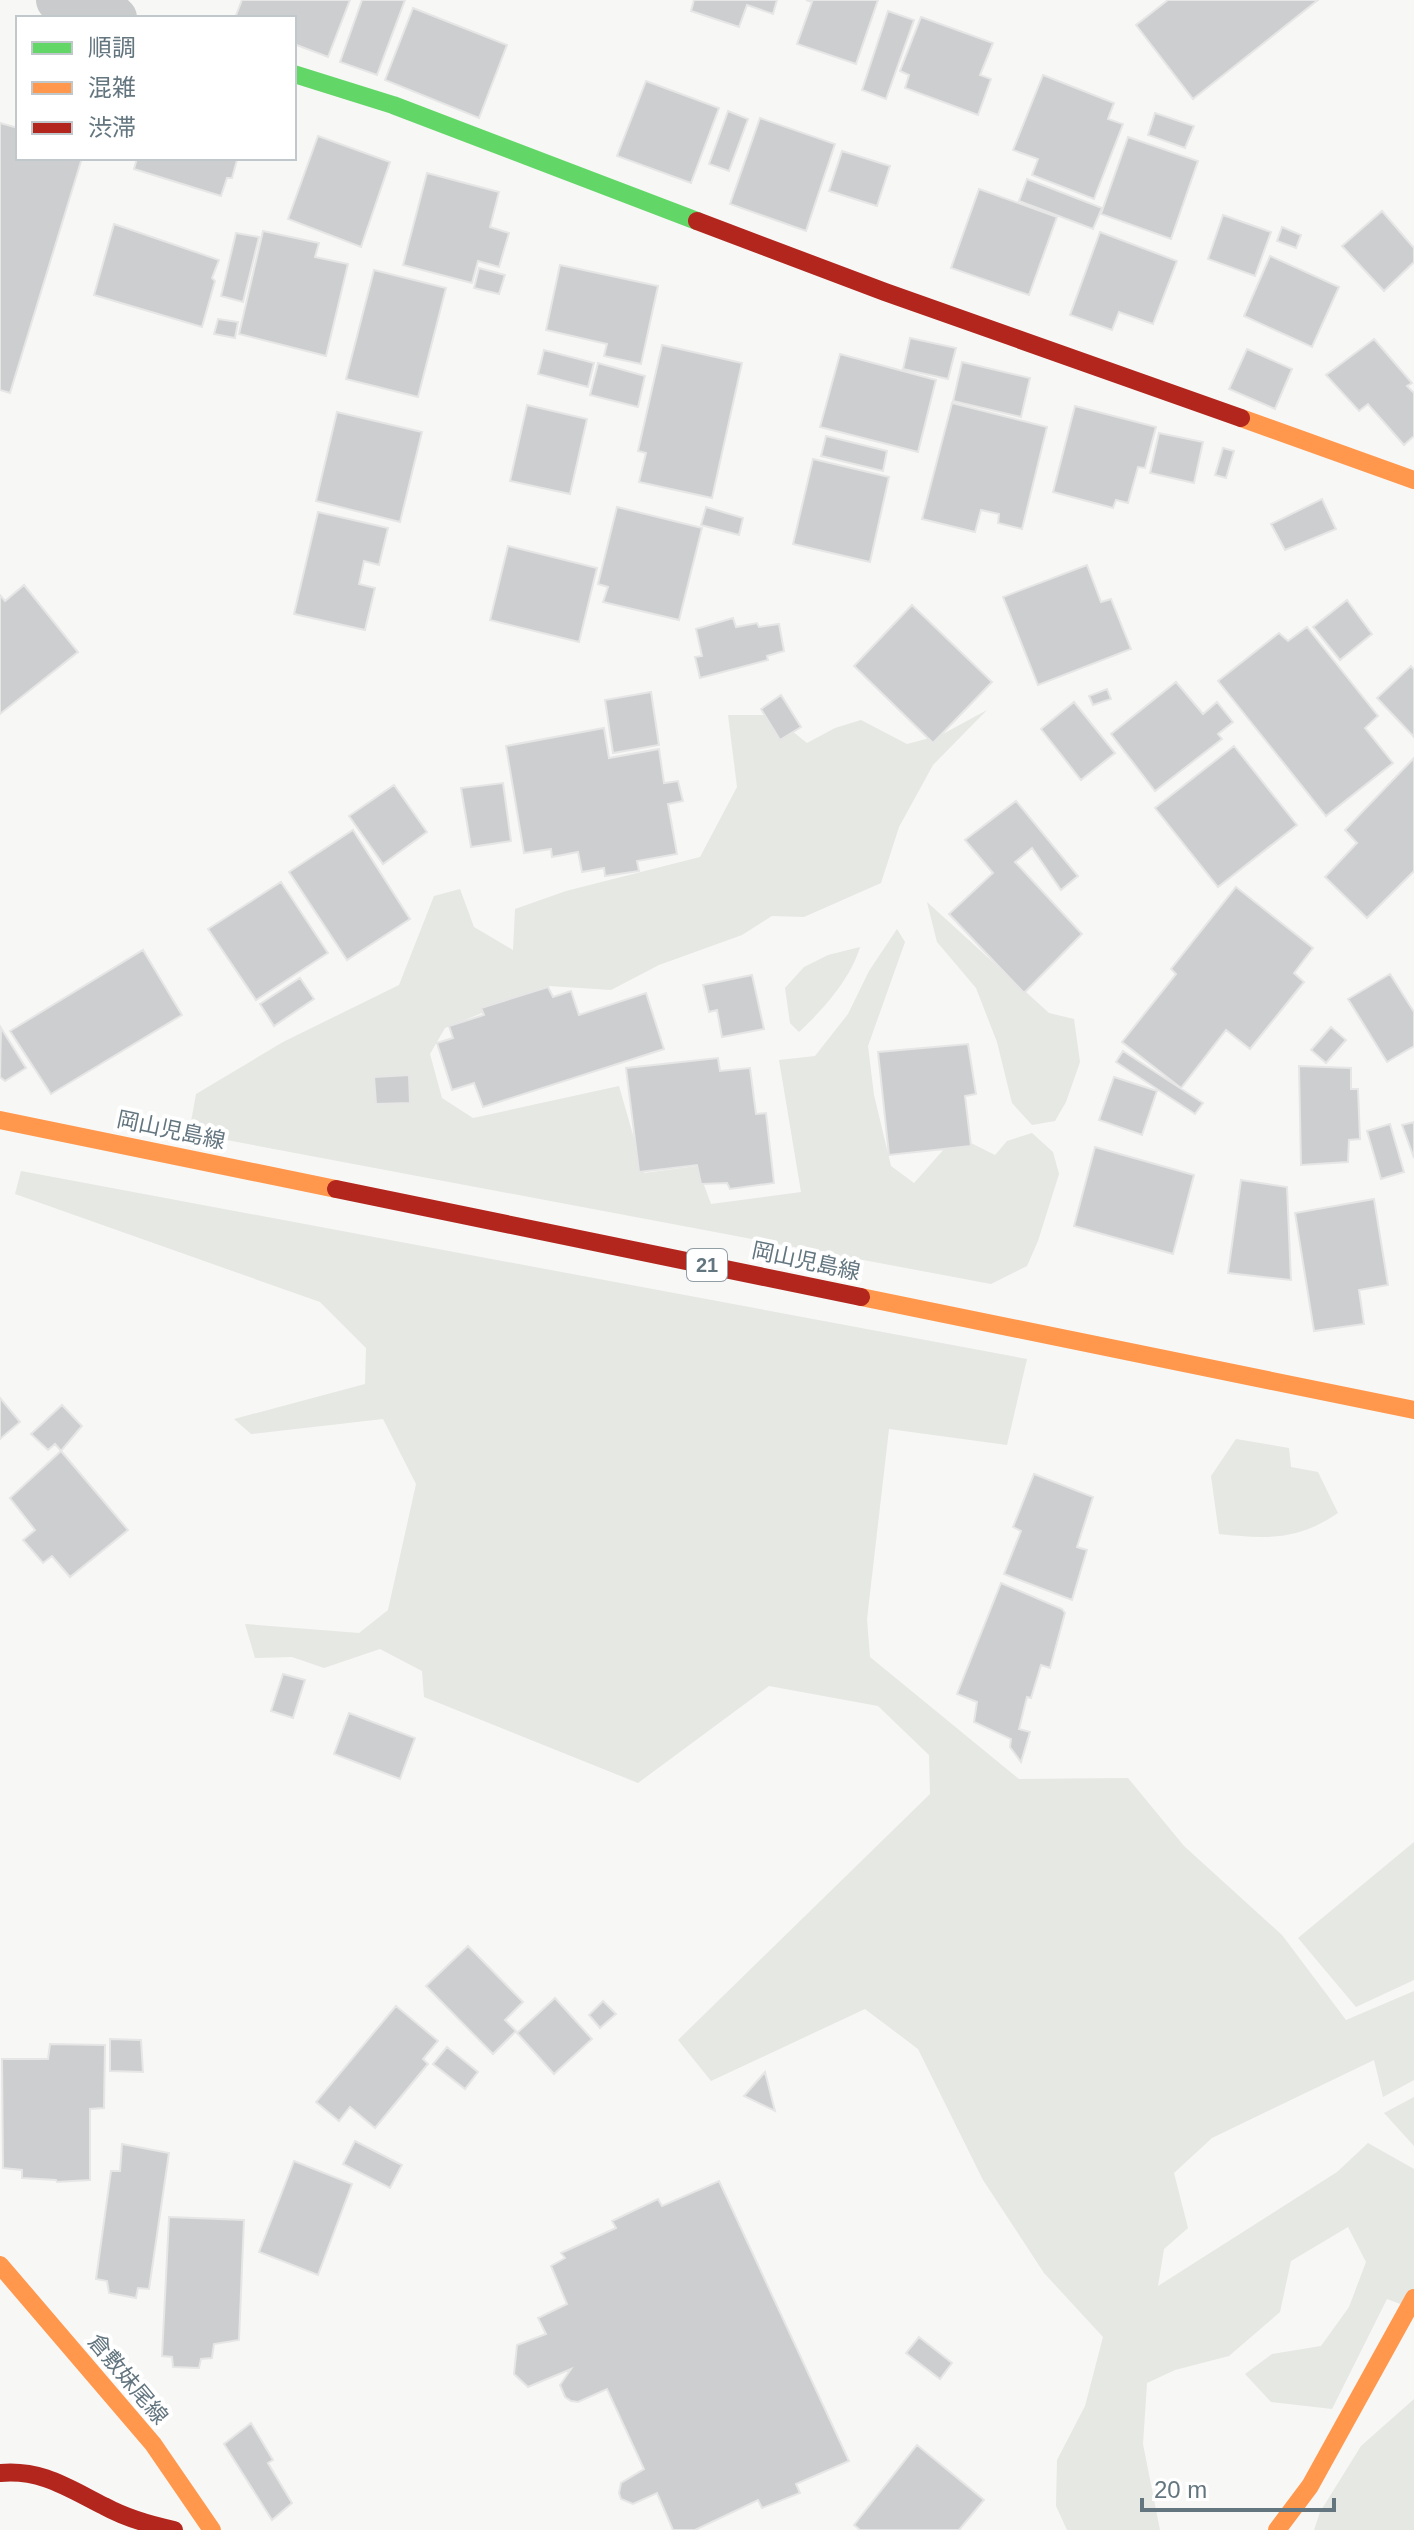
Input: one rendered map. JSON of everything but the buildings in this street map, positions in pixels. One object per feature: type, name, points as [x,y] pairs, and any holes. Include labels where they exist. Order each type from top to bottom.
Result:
[{"type":"main road","points":[[296,75],[393,105],[885,292],[1414,480]]},
{"type":"main road","name":"岡山児島線","points":[[0,1120],[1414,1410]]},
{"type":"main road","name":"倉敷妹尾線","points":[[0,2265],[153,2444],[212,2530]]},
{"type":"main road","points":[[1277,2530],[1310,2486],[1414,2298]]},
{"type":"main road","points":[[0,2473],[20,2469],[59,2480],[118,2514],[174,2530]]},
{"type":"street","points":[[58,0],[109,16]]},
{"type":"shaded area","points":[[987,710],[933,765],[899,827],[881,883],[804,917],[772,916],[742,935],[659,965],[611,990],[549,986],[445,1028],[430,1054],[442,1098],[473,1118],[619,1086],[644,1173],[697,1166],[711,1204],[801,1192],[779,1060],[815,1056],[848,1014],[869,971],[897,929],[905,942],[868,1046],[874,1095],[891,1166],[914,1183],[945,1148],[969,1142],[995,1155],[1007,1141],[1032,1133],[1053,1152],[1059,1174],[1027,1266],[991,1284],[189,1133],[196,1094],[283,1042],[399,985],[434,896],[460,889],[474,927],[513,950],[515,909],[566,891],[700,857],[737,787],[728,715],[772,715],[807,743],[835,728],[861,720],[907,744],[941,735]]},
{"type":"shaded area","points":[[927,902],[1049,1013],[1074,1019],[1080,1062],[1066,1102],[1055,1121],[1032,1125],[1012,1103],[997,1042],[976,988],[937,942]]},
{"type":"shaded area","points":[[860,947],[835,993],[799,1032],[790,1023],[785,988],[804,967],[828,955]]},
{"type":"shaded area","points":[[21,1171],[1027,1359],[1007,1445],[889,1429],[867,1619],[870,1657],[1019,1779],[1128,1778],[1184,1846],[1282,1935],[1346,2020],[1414,1991],[1414,2080],[1383,2097],[1374,2060],[1212,2138],[1174,2173],[1188,2228],[1164,2249],[1158,2286],[1337,2172],[1368,2143],[1414,2169],[1414,2309],[1387,2299],[1332,2409],[1271,2402],[1245,2374],[1272,2354],[1321,2346],[1349,2307],[1366,2262],[1348,2227],[1291,2261],[1280,2312],[1229,2356],[1175,2370],[1147,2383],[1143,2444],[1160,2530],[1067,2530],[1056,2506],[1057,2460],[1085,2406],[1103,2337],[1044,2273],[983,2180],[918,2049],[865,2009],[711,2081],[678,2040],[930,1794],[929,1755],[878,1706],[769,1686],[638,1783],[424,1697],[422,1671],[380,1649],[324,1668],[292,1657],[255,1658],[245,1624],[359,1633],[388,1610],[416,1484],[383,1419],[251,1434],[234,1419],[365,1384],[366,1348],[320,1302],[15,1194]]},
{"type":"shaded area","points":[[1236,1439],[1289,1448],[1291,1467],[1318,1472],[1338,1513],[1309,1529],[1281,1536],[1219,1534],[1211,1476]]},
{"type":"shaded area","points":[[1414,1842],[1414,1980],[1356,2007],[1298,1938]]},
{"type":"shaded area","points":[[1414,2097],[1414,2146],[1384,2113]]},
{"type":"shaded area","points":[[1414,2399],[1414,2530],[1314,2530],[1320,2512],[1361,2446]]},
{"type":"traffic: fast","points":[[296,75],[393,105],[697,221]]},
{"type":"traffic: slow","points":[[1241,418],[1414,480]]},
{"type":"traffic: slow","points":[[0,1120],[336,1189]]},
{"type":"traffic: slow","points":[[861,1297],[1414,1410]]},
{"type":"traffic: slow","points":[[0,2265],[153,2444],[212,2530]]},
{"type":"traffic: slow","points":[[1277,2530],[1310,2486],[1414,2298]]},
{"type":"traffic: jam","points":[[697,221],[885,292],[1241,418]]},
{"type":"traffic: jam","points":[[336,1189],[861,1297]]},
{"type":"traffic: jam","points":[[0,2473],[41,2477],[121,2514],[174,2530]]}]
